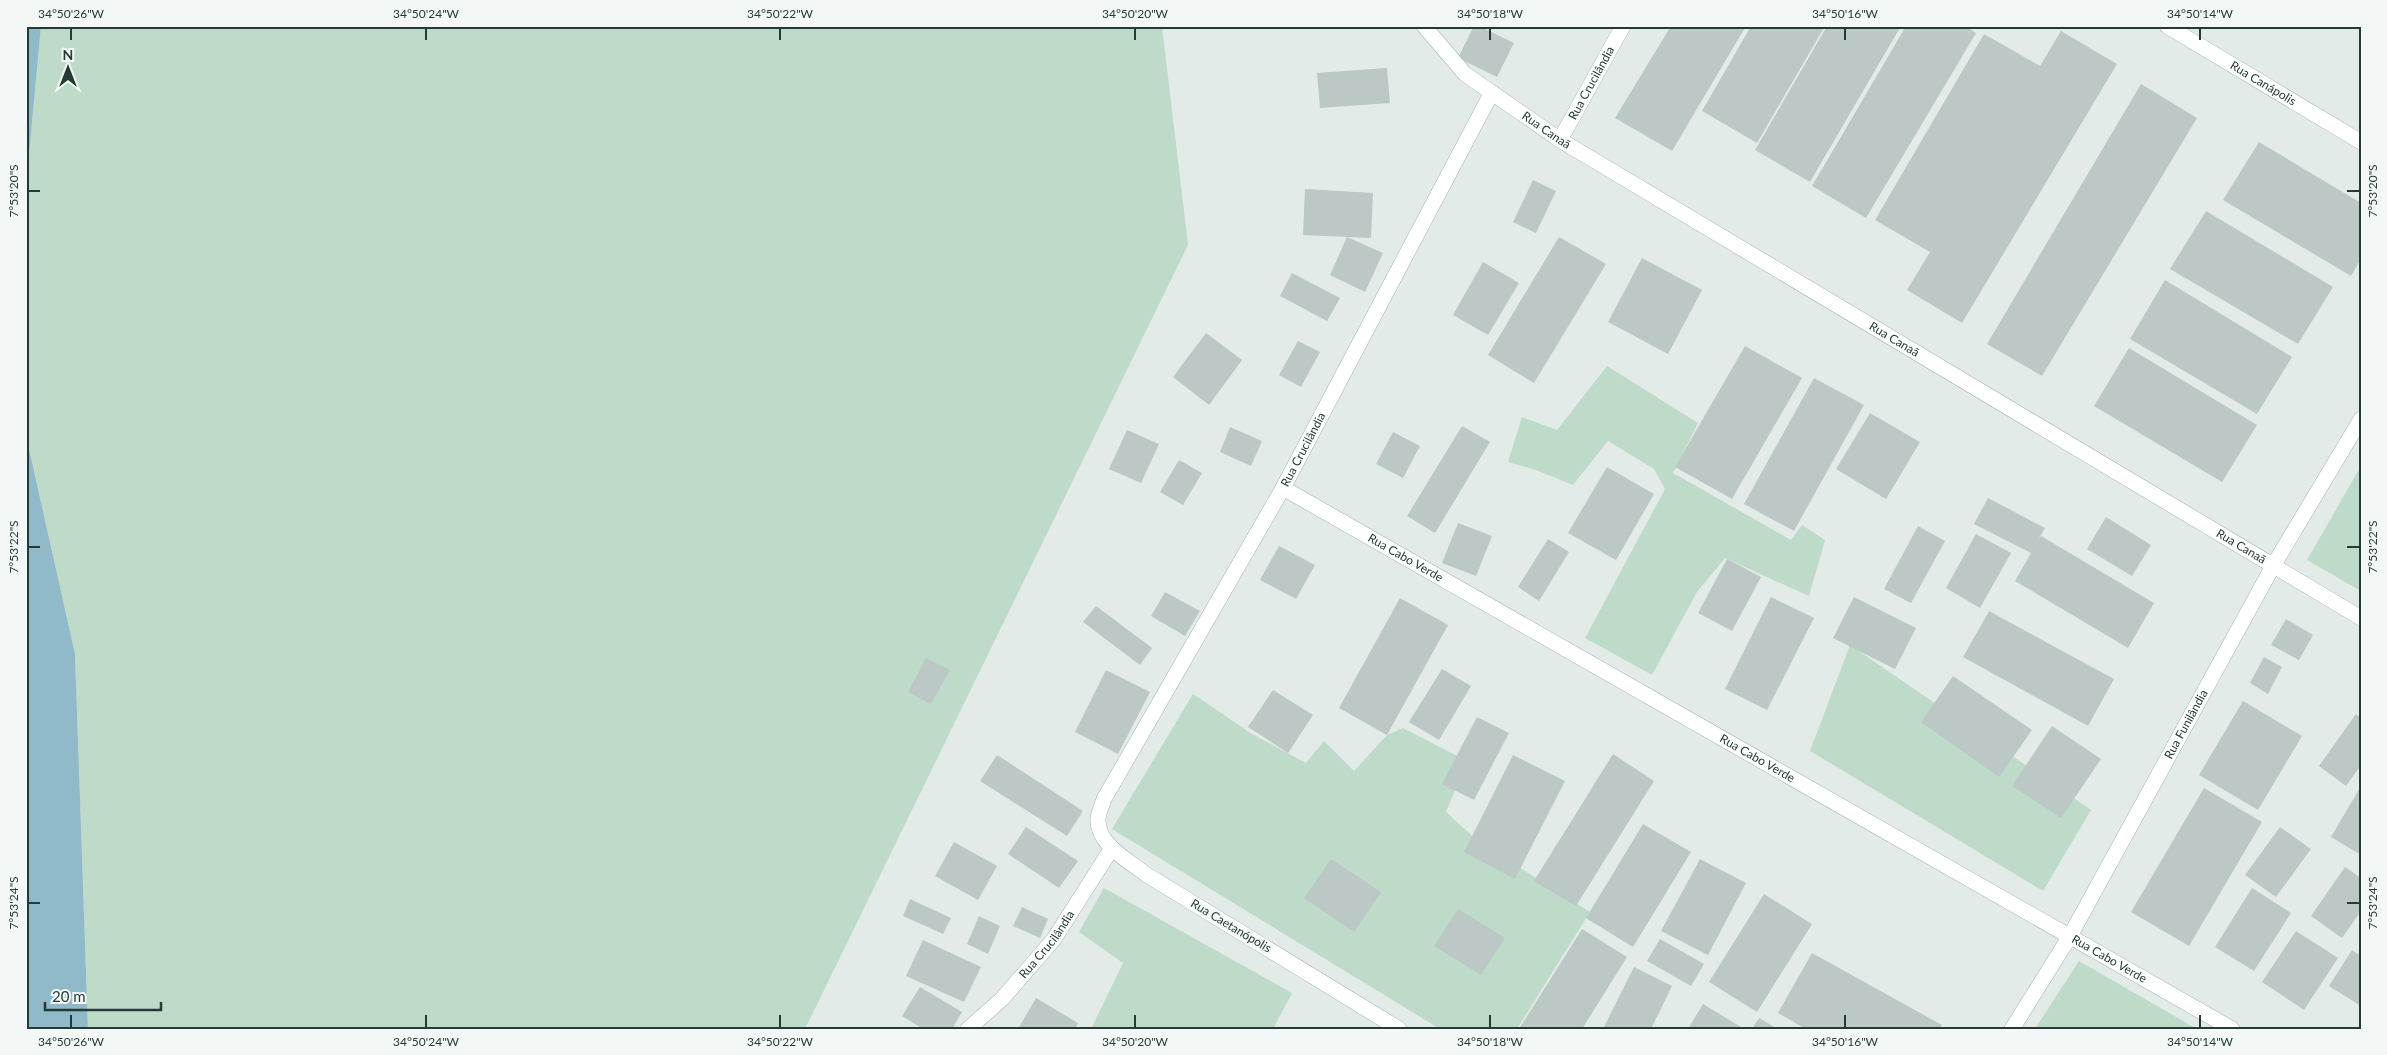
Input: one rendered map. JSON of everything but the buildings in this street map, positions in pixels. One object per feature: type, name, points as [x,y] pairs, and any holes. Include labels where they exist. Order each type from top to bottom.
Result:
[{"type":"street","name":"Rua Canaã","points":[[1424,26],[1465,74],[1491,94],[1560,140],[2361,618]]},
{"type":"street","name":"Rua Crucilândia","points":[[1560,140],[1623,26]]},
{"type":"street","name":"Rua Canápolis","points":[[2167,26],[2361,142]]},
{"type":"street","name":"Rua Crucilândia","points":[[1104,799],[1283,488],[1491,94]]},
{"type":"street","name":"Rua Funilândia","points":[[2012,1029],[2070,936],[2273,566],[2361,419]]},
{"type":"street","name":"Rua Cabo Verde","points":[[1283,488],[2232,1029]]},
{"type":"street","name":"Rua Caetanópolis","points":[[1104,799],[1098,818],[1100,832],[1112,848],[1147,875],[1400,1029]]},
{"type":"street","name":"Rua Crucilândia","points":[[968,1029],[1002,999],[1054,939],[1112,848]]},
{"type":"green space","points":[[41,26],[1162,26],[1188,245],[805,1029],[88,1029],[75,654],[26,434],[26,187]]},
{"type":"green space","points":[[1607,366],[1698,423],[1673,473],[1791,540],[1802,525],[1825,540],[1809,596],[1725,558],[1697,592],[1652,675],[1585,638],[1665,489],[1654,469],[1608,441],[1573,485],[1536,470],[1508,462],[1522,417],[1557,430]]},
{"type":"green space","points":[[2361,466],[2361,591],[2307,560]]},
{"type":"green space","points":[[1850,645],[2091,810],[2043,891],[1810,751]]},
{"type":"green space","points":[[1193,694],[1252,734],[1306,763],[1324,741],[1354,771],[1387,735],[1403,728],[1467,761],[1446,812],[1480,843],[1590,912],[1517,1029],[1440,1029],[1112,829]]},
{"type":"green space","points":[[1104,888],[1292,993],[1273,1029],[1091,1029],[1123,963],[1079,932]]},
{"type":"green space","points":[[2079,961],[2197,1029],[2035,1029]]},
{"type":"water","points":[[26,26],[41,26],[26,187]]},
{"type":"water","points":[[26,435],[75,654],[88,1029],[26,1029]]}]
